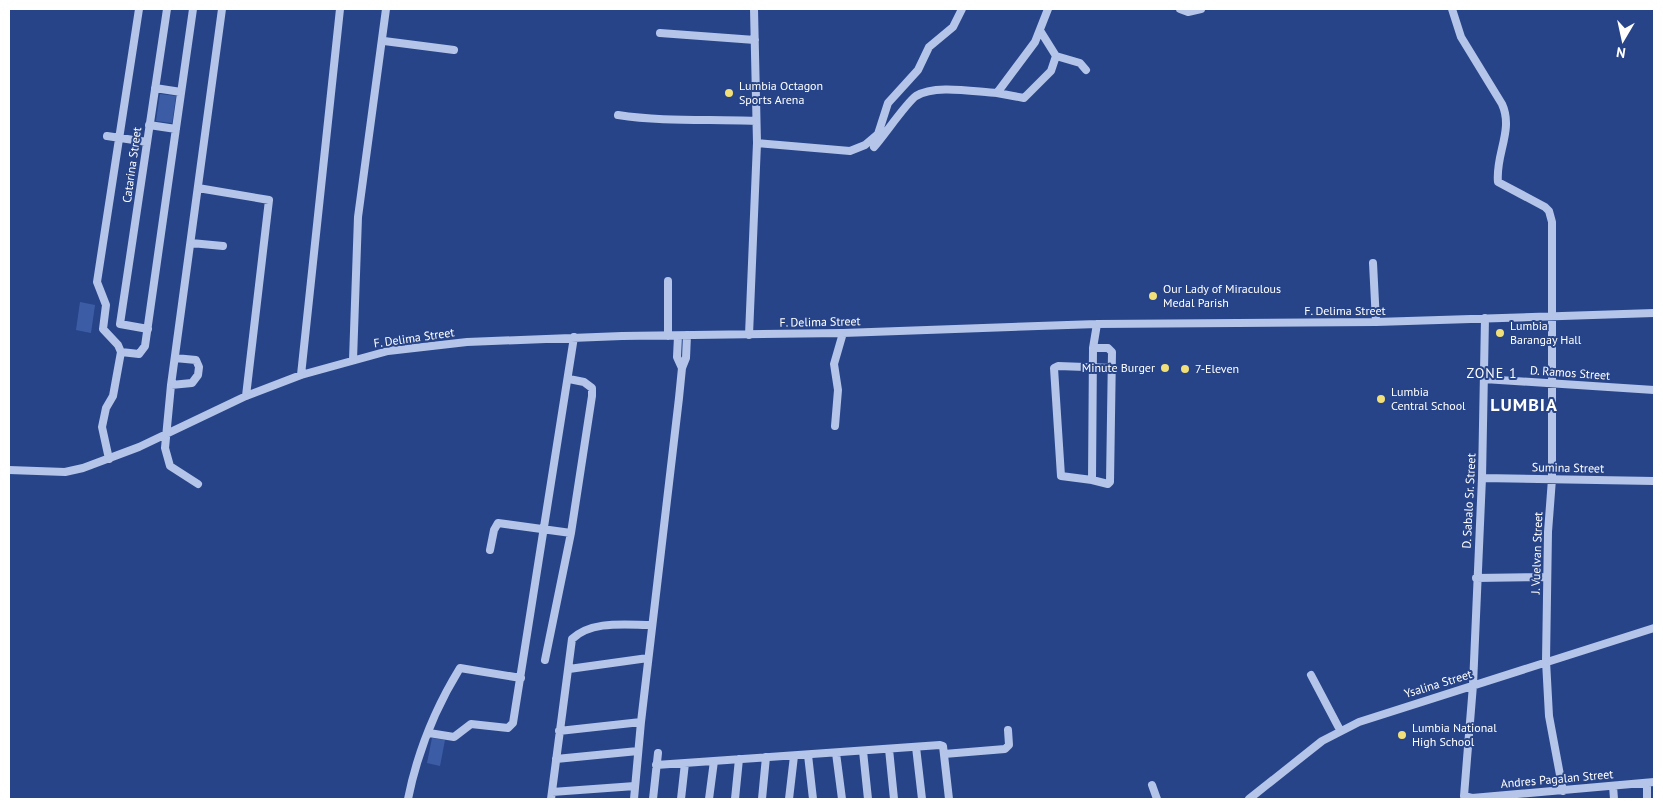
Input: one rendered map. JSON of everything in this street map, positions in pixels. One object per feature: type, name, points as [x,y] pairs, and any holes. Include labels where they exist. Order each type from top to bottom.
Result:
[{"type":"street","points":[[109,459],[102,427],[106,408],[113,396],[121,352],[103,329],[106,305],[97,282],[140,9]]},
{"type":"street","name":"Catarina Street","points":[[148,329],[120,324],[166,9]]},
{"type":"street","points":[[121,352],[135,354],[142,352],[148,329],[193,9]]},
{"type":"street","points":[[198,484],[170,466],[165,448],[171,385],[222,9]]},
{"type":"street","points":[[301,375],[340,9]]},
{"type":"street","points":[[353,360],[358,217],[384,41],[386,9]]},
{"type":"street","points":[[749,335],[757,143],[754,9]]},
{"type":"street","points":[[757,143],[850,151],[865,145],[878,134],[888,103],[905,81],[918,70],[929,47],[953,27],[962,9]]},
{"type":"street","points":[[997,93],[1041,32],[1044,16],[1048,9]]},
{"type":"street","points":[[1180,9],[1188,12],[1201,9]]},
{"type":"street","name":"J. Vuelvan Street","points":[[1452,9],[1461,36],[1502,104],[1507,116],[1507,127],[1497,171],[1498,182],[1540,203],[1549,211],[1552,222],[1552,479],[1547,577],[1546,661],[1549,716],[1562,790]]},
{"type":"street","points":[[1041,32],[1056,56],[1080,63],[1086,70]]},
{"type":"street","points":[[660,33],[755,40]]},
{"type":"street","points":[[384,41],[454,50]]},
{"type":"street","points":[[874,147],[915,97],[926,92],[964,91],[997,93],[1024,98],[1051,71],[1056,56]]},
{"type":"street","points":[[155,88],[181,92]]},
{"type":"street","points":[[618,115],[652,120],[755,120]]},
{"type":"street","points":[[149,125],[176,129]]},
{"type":"street","points":[[107,136],[147,142]]},
{"type":"street","points":[[198,188],[269,200],[246,396]]},
{"type":"street","points":[[190,242],[223,246]]},
{"type":"street","points":[[1373,264],[1376,322]]},
{"type":"street","points":[[668,281],[668,336]]},
{"type":"street","name":"F. Delima Street","points":[[9,470],[65,472],[109,459],[246,396],[301,375],[388,351],[431,346],[574,337],[843,333],[1097,324],[1376,322],[1654,313]]},
{"type":"street","name":"D. Sabalo Sr. Street","points":[[1464,794],[1472,685],[1482,478],[1485,318]]},
{"type":"street","points":[[1092,480],[1093,348],[1097,324]]},
{"type":"street","points":[[835,426],[838,390],[834,364],[843,333]]},
{"type":"street","points":[[678,336],[677,357],[682,368]]},
{"type":"street","points":[[634,799],[648,658],[672,470],[682,368],[686,358],[688,336]]},
{"type":"street","points":[[429,733],[454,737],[471,724],[511,726],[515,719],[574,337]]},
{"type":"street","points":[[1093,348],[1111,349],[1112,368],[1110,482],[1108,484],[1063,477],[1060,474],[1054,370],[1058,366],[1112,368]]},
{"type":"street","points":[[171,385],[192,383],[200,367],[196,360],[175,358]]},
{"type":"street","points":[[545,660],[571,533],[592,388],[584,382],[569,379]]},
{"type":"street","name":"D. Ramos Street","points":[[1484,379],[1654,390]]},
{"type":"street","name":"Sumina Street","points":[[1482,478],[1654,480]]},
{"type":"street","points":[[490,550],[494,530],[498,523],[571,533]]},
{"type":"street","points":[[1476,578],[1547,577]]},
{"type":"street","points":[[635,786],[552,796],[572,639],[581,630],[604,626],[652,625]]},
{"type":"street","name":"Ysalina Street","points":[[1249,799],[1340,730],[1387,711],[1654,628]]},
{"type":"street","points":[[569,669],[648,658]]},
{"type":"street","points":[[408,799],[414,773],[429,733],[450,685],[460,668],[521,678]]},
{"type":"street","points":[[1311,675],[1340,730]]},
{"type":"street","points":[[559,731],[641,722]]},
{"type":"street","points":[[944,754],[1005,749],[1009,745],[1008,730]]},
{"type":"street","points":[[656,764],[940,745],[943,746],[949,799]]},
{"type":"street","points":[[916,747],[922,799]]},
{"type":"street","points":[[888,749],[894,799]]},
{"type":"street","points":[[556,759],[638,751]]},
{"type":"street","points":[[863,751],[868,799]]},
{"type":"street","points":[[653,799],[658,753]]},
{"type":"street","points":[[836,753],[842,799]]},
{"type":"street","points":[[808,755],[814,799]]},
{"type":"street","points":[[789,799],[794,756]]},
{"type":"street","points":[[762,799],[766,757]]},
{"type":"street","points":[[735,799],[739,759]]},
{"type":"street","points":[[710,799],[714,761]]},
{"type":"street","points":[[681,799],[685,763]]},
{"type":"street","points":[[1647,799],[1650,782]]},
{"type":"street","name":"Andres Pagalan Street","points":[[1464,794],[1467,798],[1530,796],[1562,790],[1650,782]]},
{"type":"street","points":[[1152,785],[1157,799]]},
{"type":"street","points":[[1613,786],[1614,799]]},
{"type":"shaded area","points":[[160,94],[176,96],[172,123],[156,121]]},
{"type":"shaded area","points":[[80,302],[95,305],[91,333],[76,330]]},
{"type":"shaded area","points":[[432,738],[445,740],[440,766],[427,763]]},
{"type":"place","name":"Lumbia Octagon Sports Arena","points":[[729,93]]},
{"type":"place","name":"Our Lady of Miraculous Medal Parish","points":[[1153,296]]},
{"type":"place","name":"Lumbia Barangay Hall","points":[[1500,333]]},
{"type":"place","name":"Minute Burger","points":[[1165,368]]},
{"type":"place","name":"7-Eleven","points":[[1185,369]]},
{"type":"place","name":"Lumbia Central School","points":[[1381,399]]},
{"type":"place","name":"Lumbia National High School","points":[[1402,735]]},
{"type":"district","name":"ZONE 1","points":[[1492,373]]},
{"type":"district","name":"LUMBIA","points":[[1524,405]]}]
